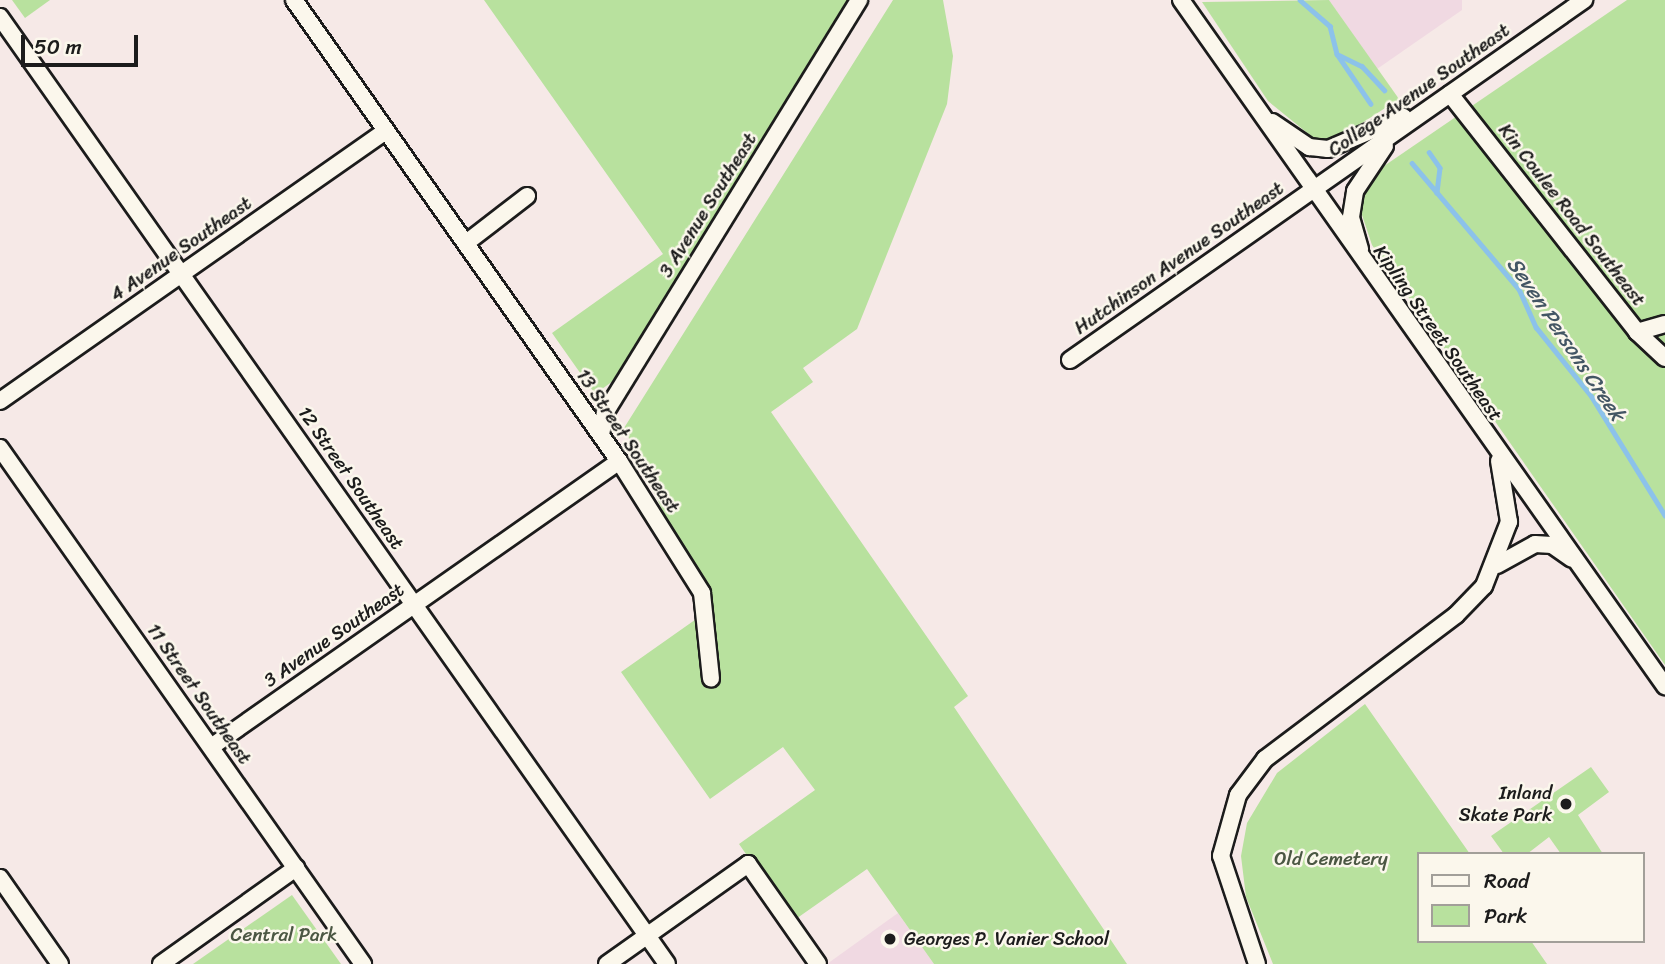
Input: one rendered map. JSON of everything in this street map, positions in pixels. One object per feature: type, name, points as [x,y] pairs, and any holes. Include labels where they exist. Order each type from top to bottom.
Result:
[{"type":"street","name":"13 Street Southeast","points":[[294,0],[619,461],[702,593],[710,679]]},
{"type":"street","name":"3 Avenue Southeast","points":[[601,435],[605,413],[859,0]]},
{"type":"street","name":"Kipling Street Southeast","points":[[1181,0],[1483,436],[1586,568],[1665,686]]},
{"type":"street","name":"College Avenue Southeast","points":[[1312,190],[1584,0]]},
{"type":"street","name":"12 Street Southeast","points":[[0,17],[667,964]]},
{"type":"street","points":[[1249,98],[1296,141],[1328,149],[1443,98]]},
{"type":"street","name":"Kin Coulee Road Southeast","points":[[1443,98],[1637,332],[1665,358]]},
{"type":"street","points":[[1367,268],[1351,208],[1362,176],[1399,130]]},
{"type":"street","name":"4 Avenue Southeast","points":[[0,401],[386,131]]},
{"type":"street","name":"Hutchinson Avenue Southeast","points":[[1070,359],[1312,190]]},
{"type":"street","points":[[466,243],[527,196]]},
{"type":"street","points":[[1637,332],[1665,324]]},
{"type":"street","points":[[1483,436],[1497,455],[1509,508],[1497,565]]},
{"type":"street","name":"11 Street Southeast","points":[[0,448],[363,964]]},
{"type":"street","name":"3 Avenue Southeast","points":[[211,747],[619,461]]},
{"type":"street","points":[[1257,964],[1221,856],[1238,795],[1265,759],[1456,615],[1497,565],[1535,544],[1552,545],[1586,568]]},
{"type":"street","points":[[607,964],[748,864],[818,964]]},
{"type":"street","points":[[161,964],[296,868]]},
{"type":"street","points":[[0,878],[61,964]]},
{"type":"shaded area","points":[[1329,0],[1462,0],[1462,10],[1377,69]]},
{"type":"shaded area","name":"Georges P. Vanier School","points":[[898,913],[934,964],[827,964]]},
{"type":"green space","points":[[12,0],[50,0],[25,18]]},
{"type":"green space","points":[[484,0],[848,0],[613,381],[595,394],[552,333],[663,254]]},
{"type":"green space","points":[[893,0],[943,0],[953,56],[947,104],[857,329],[803,368],[813,382],[771,412],[968,696],[954,707],[1127,964],[934,964],[867,869],[793,921],[739,844],[815,790],[783,747],[710,799],[621,672],[709,610],[624,428]]},
{"type":"green space","points":[[1329,0],[1399,99],[1336,140],[1316,140],[1268,101],[1202,2]]},
{"type":"green space","points":[[1627,0],[1665,0],[1665,665],[1372,245],[1361,212],[1364,194],[1384,166]]},
{"type":"green space","name":"Old Cemetery","points":[[1365,704],[1469,852],[1416,852],[1416,943],[1532,943],[1547,964],[1273,964],[1246,897],[1241,856],[1247,823],[1277,773]]},
{"type":"green space","name":"Inland Skate Park","points":[[1591,767],[1609,792],[1578,815],[1602,852],[1560,852],[1549,837],[1530,852],[1503,852],[1491,836]]},
{"type":"green space","name":"Central Park","points":[[292,895],[341,964],[193,964]]},
{"type":"waterway","name":"Seven Persons Creek","points":[[1300,0],[1330,26],[1337,54],[1371,104]]},
{"type":"waterway","name":"Seven Persons Creek","points":[[1339,55],[1362,66],[1384,90]]},
{"type":"waterway","name":"Seven Persons Creek","points":[[1429,152],[1440,168],[1437,193]]},
{"type":"waterway","name":"Seven Persons Creek","points":[[1412,163],[1519,289],[1536,327],[1592,397],[1665,515]]},
{"type":"place","name":"Inland Skate Park","points":[[1566,804]]},
{"type":"place","name":"Georges P. Vanier School","points":[[890,939]]}]
